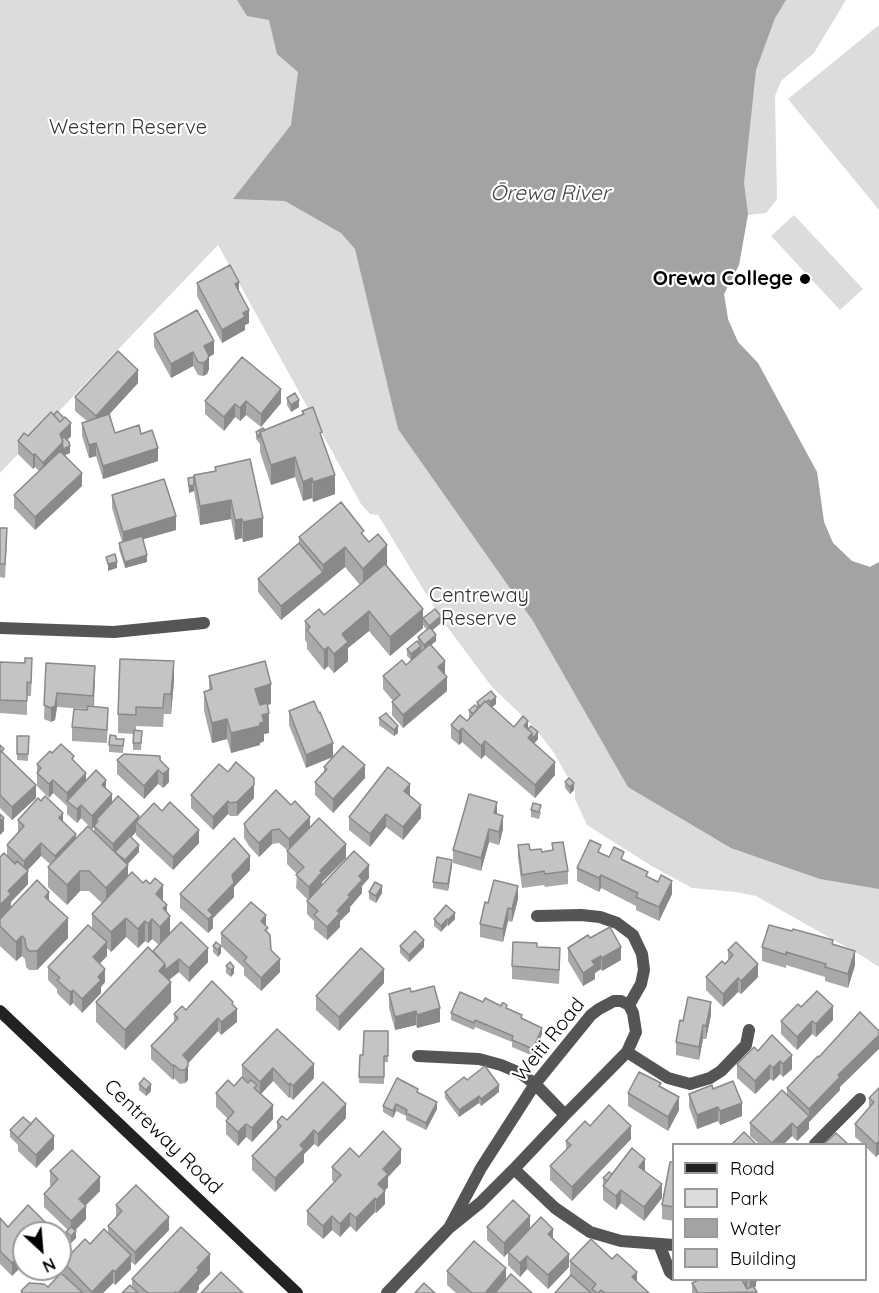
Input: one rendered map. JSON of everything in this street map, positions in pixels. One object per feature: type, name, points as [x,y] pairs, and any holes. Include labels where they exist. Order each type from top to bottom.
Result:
[{"type":"main road","name":"Centreway Road","points":[[0,1011],[297,1293]]},
{"type":"street","points":[[0,628],[114,632],[204,623]]},
{"type":"street","points":[[537,916],[600,917],[617,923],[633,935],[642,954],[644,970],[641,984],[629,1005]]},
{"type":"street","name":"Weiti Road","points":[[387,1293],[449,1228],[480,1203],[514,1169],[627,1052],[636,1032],[633,1013],[629,1005],[621,1001],[606,1003],[591,1015],[536,1084],[481,1168],[449,1228]]},
{"type":"street","points":[[627,1052],[668,1078],[690,1084],[710,1078],[721,1071],[746,1045],[749,1030]]},
{"type":"street","points":[[418,1056],[479,1059],[501,1065],[520,1073],[536,1084],[565,1115]]},
{"type":"street","points":[[816,1143],[860,1099]]},
{"type":"street","points":[[514,1169],[555,1208],[590,1232],[621,1241],[672,1245]]},
{"type":"street","points":[[659,1244],[672,1274]]},
{"type":"green space","name":"Ōrewa River","points":[[0,0],[846,0],[814,53],[781,81],[775,96],[777,199],[766,213],[748,215],[739,265],[724,294],[728,319],[738,342],[758,363],[817,472],[824,522],[833,543],[852,561],[870,567],[879,562],[879,967],[756,896],[692,888],[650,865],[587,825],[575,799],[575,790],[554,753],[534,727],[492,687],[442,620],[378,515],[370,514],[361,504],[218,245],[0,473]]},
{"type":"green space","points":[[879,25],[879,210],[788,99]]},
{"type":"green space","points":[[794,215],[863,289],[840,310],[771,236]]},
{"type":"water","name":"Ōrewa River","points":[[237,0],[786,0],[775,18],[756,70],[744,183],[748,214],[739,265],[724,294],[728,319],[738,342],[758,363],[817,472],[824,522],[833,543],[852,561],[870,567],[879,562],[879,889],[820,879],[731,848],[628,787],[533,621],[398,429],[355,249],[341,233],[285,201],[233,199],[291,125],[298,72],[277,54],[269,20],[247,16]]},
{"type":"building","points":[[230,265],[239,282],[235,284],[249,310],[243,313],[245,317],[222,330],[197,283]]},
{"type":"building","points":[[197,310],[214,341],[204,346],[209,356],[203,363],[198,362],[193,352],[171,364],[154,334]]},
{"type":"building","points":[[118,351],[138,370],[96,416],[75,397]]},
{"type":"building","points":[[242,357],[281,389],[261,414],[246,401],[240,408],[235,404],[224,417],[205,401]]},
{"type":"building","points":[[295,393],[299,400],[291,405],[287,398]]},
{"type":"building","points":[[313,407],[335,475],[313,482],[312,478],[303,482],[295,457],[271,465],[260,432],[304,414],[302,411]]},
{"type":"building","points":[[57,411],[64,418],[60,422],[54,415]]},
{"type":"building","points":[[51,412],[60,422],[65,417],[71,423],[60,434],[63,442],[43,463],[18,441],[24,433],[28,436]]},
{"type":"building","points":[[109,414],[115,433],[139,425],[141,434],[152,430],[158,448],[103,466],[96,443],[89,445],[82,423]]},
{"type":"building","points":[[263,428],[265,430],[260,432],[259,438],[256,432]]},
{"type":"building","points":[[64,437],[70,446],[63,449],[62,439]]},
{"type":"building","points":[[60,451],[82,473],[35,517],[14,495]]},
{"type":"building","points":[[250,459],[263,518],[243,522],[242,519],[235,520],[231,500],[200,506],[194,475],[216,471],[215,467]]},
{"type":"building","points":[[194,477],[194,485],[189,486],[188,478]]},
{"type":"building","points":[[164,479],[176,516],[123,532],[112,495]]},
{"type":"building","points":[[341,502],[364,531],[361,533],[369,542],[378,534],[387,545],[363,569],[345,547],[323,565],[299,537]]},
{"type":"building","points":[[0,528],[7,528],[5,564],[0,564]]},
{"type":"building","points":[[142,536],[147,555],[125,562],[119,543]]},
{"type":"building","points":[[299,543],[323,572],[281,606],[258,579]]},
{"type":"building","points":[[115,554],[117,562],[108,564],[106,557]]},
{"type":"building","points":[[385,564],[423,609],[390,637],[369,611],[342,634],[348,642],[334,654],[328,647],[324,650],[307,630],[310,627],[305,621],[319,609],[324,615]]},
{"type":"building","points":[[435,609],[441,616],[429,626],[423,618]]},
{"type":"building","points":[[430,627],[436,635],[424,645],[418,637]]},
{"type":"building","points":[[417,641],[421,646],[411,654],[407,649]]},
{"type":"building","points":[[430,644],[445,661],[438,667],[447,677],[403,715],[392,702],[400,695],[383,676],[402,660],[406,665]]},
{"type":"building","points":[[25,658],[32,658],[31,683],[27,682],[27,701],[0,700],[0,662],[25,663]]},
{"type":"building","points":[[120,659],[174,661],[171,694],[164,694],[163,708],[136,707],[136,715],[118,714]]},
{"type":"building","points":[[265,661],[271,684],[255,689],[260,705],[267,703],[269,713],[262,715],[264,722],[260,723],[260,726],[231,733],[227,719],[212,723],[204,692],[212,689],[209,676]]},
{"type":"building","points":[[46,663],[95,666],[93,696],[57,693],[55,706],[51,708],[44,705]]},
{"type":"building","points":[[491,691],[496,697],[490,702],[485,701],[480,707],[477,702]]},
{"type":"building","points":[[314,701],[333,743],[306,755],[289,711]]},
{"type":"building","points":[[485,701],[514,727],[523,716],[528,721],[524,726],[532,733],[528,738],[555,762],[535,785],[485,741],[481,746],[462,728],[459,732],[451,725],[460,715],[467,721]]},
{"type":"building","points":[[475,705],[478,708],[473,714],[469,710]]},
{"type":"building","points":[[88,706],[108,708],[107,730],[72,727],[74,709],[87,710]]},
{"type":"building","points":[[386,713],[398,726],[394,730],[379,718]]},
{"type":"building","points":[[531,726],[538,732],[532,739],[532,733],[528,729]]},
{"type":"building","points":[[134,730],[142,731],[141,743],[133,743]]},
{"type":"building","points":[[110,735],[116,736],[116,739],[124,739],[123,746],[109,745]]},
{"type":"building","points":[[17,736],[29,736],[28,754],[17,754]]},
{"type":"building","points":[[61,744],[74,756],[72,759],[86,773],[67,793],[53,780],[49,784],[37,773],[41,768],[37,764]]},
{"type":"building","points":[[343,746],[365,765],[333,799],[315,782],[327,769],[324,767]]},
{"type":"building","points":[[0,750],[36,785],[12,807],[0,795]]},
{"type":"building","points":[[124,754],[160,756],[160,760],[169,769],[163,774],[158,770],[144,786],[117,760]]},
{"type":"building","points":[[236,762],[254,778],[254,785],[237,802],[228,801],[213,817],[191,795],[219,764],[228,772]]},
{"type":"building","points":[[388,767],[410,784],[404,791],[421,805],[403,827],[386,814],[370,834],[349,817]]},
{"type":"building","points":[[96,770],[106,780],[102,785],[112,794],[92,816],[81,805],[77,809],[67,801]]},
{"type":"building","points":[[569,778],[574,783],[570,787],[565,782]]},
{"type":"building","points":[[276,790],[291,805],[295,801],[310,817],[289,839],[279,829],[272,830],[259,843],[244,824]]},
{"type":"building","points":[[469,794],[497,802],[494,813],[503,816],[499,832],[489,829],[481,858],[453,850]]},
{"type":"building","points":[[45,796],[63,813],[59,818],[76,834],[55,856],[41,843],[24,861],[7,845],[24,826],[18,820],[38,798],[41,801]]},
{"type":"building","points":[[118,796],[139,816],[113,844],[94,826],[98,821],[96,820]]},
{"type":"building","points":[[170,802],[199,830],[173,857],[136,822],[154,803],[162,811]]},
{"type":"building","points":[[533,803],[541,805],[539,812],[531,810]]},
{"type":"building","points":[[319,818],[346,844],[320,871],[322,872],[309,887],[296,875],[304,867],[287,851]]},
{"type":"building","points":[[88,826],[128,865],[106,888],[89,871],[80,871],[67,885],[48,867]]},
{"type":"building","points":[[130,836],[139,845],[125,860],[115,852]]},
{"type":"building","points":[[234,838],[250,856],[232,875],[234,883],[208,910],[213,915],[208,919],[180,894]]},
{"type":"building","points":[[590,840],[601,845],[598,852],[609,857],[614,847],[624,852],[621,859],[648,872],[646,876],[658,882],[661,875],[672,881],[659,907],[636,897],[638,893],[601,875],[599,878],[577,868]]},
{"type":"building","points":[[563,842],[568,871],[545,874],[544,871],[522,875],[518,845],[529,844],[530,850],[541,849],[542,852],[553,850],[552,843]]},
{"type":"building","points":[[354,851],[369,865],[359,876],[362,880],[337,911],[340,913],[327,927],[314,915],[318,911],[307,901]]},
{"type":"building","points":[[4,853],[15,864],[17,861],[28,871],[8,891],[11,894],[0,905],[0,857]]},
{"type":"building","points":[[437,857],[452,860],[448,884],[433,882]]},
{"type":"building","points":[[132,872],[143,883],[146,880],[150,884],[155,878],[163,885],[156,894],[167,905],[163,908],[170,916],[160,927],[152,919],[148,924],[145,921],[138,929],[126,918],[111,932],[92,914]]},
{"type":"building","points":[[37,880],[49,892],[45,897],[68,918],[37,951],[29,951],[25,939],[22,936],[16,942],[0,926],[0,919]]},
{"type":"building","points":[[494,880],[518,886],[512,909],[508,908],[503,929],[480,924],[485,902],[488,903]]},
{"type":"building","points":[[375,882],[382,886],[376,896],[369,892]]},
{"type":"building","points":[[251,902],[266,915],[261,921],[268,928],[265,930],[270,935],[271,950],[280,959],[261,978],[244,961],[247,957],[221,933]]},
{"type":"building","points":[[446,905],[455,913],[441,926],[434,919]]},
{"type":"building","points":[[181,922],[208,948],[189,968],[179,959],[165,970],[165,964],[153,951]]},
{"type":"building","points":[[88,925],[107,942],[93,957],[105,969],[98,977],[101,980],[82,999],[57,980],[60,978],[48,967]]},
{"type":"building","points":[[769,925],[833,940],[832,944],[855,951],[848,974],[825,967],[826,964],[762,947]]},
{"type":"building","points":[[610,927],[621,947],[592,961],[595,965],[583,973],[568,948],[588,935],[590,938]]},
{"type":"building","points":[[415,931],[424,940],[409,955],[400,946]]},
{"type":"building","points":[[216,942],[221,946],[218,950],[213,946]]},
{"type":"building","points":[[513,942],[537,943],[537,947],[560,948],[559,970],[512,966]]},
{"type":"building","points":[[736,942],[758,964],[741,981],[738,978],[723,994],[706,977],[722,961],[725,964],[733,955],[728,950]]},
{"type":"building","points":[[148,947],[165,964],[159,971],[171,982],[125,1030],[96,1002]]},
{"type":"building","points":[[361,948],[384,969],[339,1017],[316,996]]},
{"type":"building","points":[[230,962],[234,967],[231,970],[226,966]]},
{"type":"building","points":[[212,981],[237,1009],[221,1022],[218,1018],[183,1055],[188,1061],[188,1066],[185,1070],[180,1070],[151,1046],[178,1018],[174,1014],[182,1006],[186,1010]]},
{"type":"building","points":[[434,986],[440,1008],[417,1015],[416,1011],[395,1017],[389,994],[410,988],[411,992]]},
{"type":"building","points":[[817,991],[833,1006],[816,1024],[812,1021],[797,1037],[781,1021],[798,1004],[801,1007]]},
{"type":"building","points":[[460,992],[483,1002],[485,998],[501,1006],[504,1003],[507,1005],[506,1008],[522,1015],[521,1018],[542,1028],[533,1049],[512,1040],[513,1036],[451,1013]]},
{"type":"building","points":[[688,997],[711,1002],[706,1026],[703,1025],[699,1047],[676,1042],[680,1020],[683,1021]]},
{"type":"building","points":[[860,1012],[879,1031],[879,1035],[838,1075],[840,1077],[809,1109],[787,1088]]},
{"type":"building","points":[[277,1029],[314,1064],[293,1086],[290,1083],[289,1085],[273,1068],[260,1082],[242,1065]]},
{"type":"building","points":[[364,1031],[388,1031],[388,1056],[384,1056],[384,1077],[359,1077]]},
{"type":"building","points":[[772,1035],[792,1055],[783,1064],[780,1061],[773,1068],[770,1065],[755,1081],[737,1064],[754,1047],[758,1051]]},
{"type":"building","points":[[485,1066],[499,1085],[481,1099],[479,1096],[459,1110],[445,1092],[464,1077],[467,1080]]},
{"type":"building","points":[[639,1072],[661,1083],[659,1086],[679,1097],[668,1117],[628,1093]]},
{"type":"building","points":[[242,1077],[248,1083],[251,1080],[257,1085],[254,1088],[273,1105],[252,1128],[246,1124],[238,1132],[226,1121],[234,1112],[216,1093],[228,1080],[234,1086]]},
{"type":"building","points":[[144,1078],[151,1084],[146,1090],[139,1084]]},
{"type":"building","points":[[397,1078],[437,1102],[426,1123],[406,1113],[407,1110],[396,1104],[393,1111],[383,1106]]},
{"type":"building","points":[[733,1081],[742,1103],[720,1111],[718,1107],[697,1115],[689,1094],[712,1085],[713,1089]]},
{"type":"building","points":[[323,1082],[346,1104],[318,1134],[314,1130],[300,1145],[304,1149],[275,1178],[252,1156],[281,1126],[277,1122],[282,1116],[287,1120]]},
{"type":"building","points":[[879,1088],[879,1141],[876,1144],[855,1124],[874,1102],[869,1098]]},
{"type":"building","points":[[782,1090],[809,1116],[797,1128],[792,1123],[772,1143],[750,1123]]},
{"type":"building","points":[[609,1105],[631,1126],[572,1187],[550,1166],[571,1145],[566,1141],[585,1121],[590,1126]]},
{"type":"building","points":[[23,1117],[31,1124],[18,1138],[10,1130]]},
{"type":"building","points":[[36,1118],[54,1136],[36,1155],[18,1138]]},
{"type":"building","points":[[383,1131],[401,1149],[383,1169],[388,1174],[378,1184],[385,1191],[356,1218],[350,1213],[340,1224],[332,1216],[323,1226],[307,1211],[341,1175],[332,1167],[350,1148],[359,1157]]},
{"type":"building","points":[[744,1132],[755,1143],[733,1143]]},
{"type":"building","points":[[836,1133],[847,1143],[825,1143]]},
{"type":"building","points":[[632,1148],[645,1159],[639,1167],[662,1184],[644,1207],[621,1190],[616,1196],[603,1186]]},
{"type":"building","points":[[72,1150],[100,1177],[79,1199],[86,1206],[71,1221],[44,1194],[58,1179],[50,1171]]},
{"type":"building","points":[[670,1162],[672,1162],[672,1207],[662,1205]]},
{"type":"building","points":[[609,1172],[612,1174],[607,1181],[603,1178]]},
{"type":"building","points":[[136,1185],[169,1217],[135,1252],[108,1226],[122,1211],[116,1205]]},
{"type":"building","points":[[513,1200],[530,1216],[504,1243],[487,1227]]},
{"type":"building","points":[[28,1205],[44,1221],[13,1221]]},
{"type":"building","points":[[541,1217],[553,1229],[548,1234],[569,1254],[548,1275],[527,1256],[520,1263],[508,1252]]},
{"type":"building","points":[[0,1218],[8,1227],[12,1223],[12,1263],[0,1251]]},
{"type":"building","points":[[181,1227],[210,1254],[178,1293],[148,1293],[132,1279]]},
{"type":"building","points":[[104,1229],[131,1255],[92,1292],[72,1271],[72,1253],[85,1239],[90,1244]]},
{"type":"building","points":[[591,1239],[612,1259],[617,1254],[637,1272],[632,1277],[649,1293],[605,1293],[601,1290],[597,1293],[592,1289],[596,1284],[570,1261]]},
{"type":"building","points":[[474,1241],[506,1268],[485,1293],[472,1293],[447,1271]]},
{"type":"building","points":[[221,1272],[243,1293],[201,1293]]},
{"type":"building","points":[[511,1274],[532,1293],[495,1293]]},
{"type":"building","points":[[571,1275],[591,1293],[555,1293]]},
{"type":"building","points":[[54,1281],[70,1281],[83,1293],[23,1293],[21,1291],[29,1283],[44,1284],[48,1287]]},
{"type":"building","points":[[697,1281],[743,1281],[747,1289],[753,1286],[757,1292],[698,1293],[692,1283]]},
{"type":"building","points":[[424,1283],[435,1293],[415,1293]]},
{"type":"building","points":[[130,1285],[138,1293],[122,1293]]},
{"type":"place","name":"Orewa College","points":[[805,279]]},
{"type":"park label","name":"Western Reserve","points":[[128,128]]},
{"type":"park label","name":"Centreway Reserve","points":[[479,608]]}]
